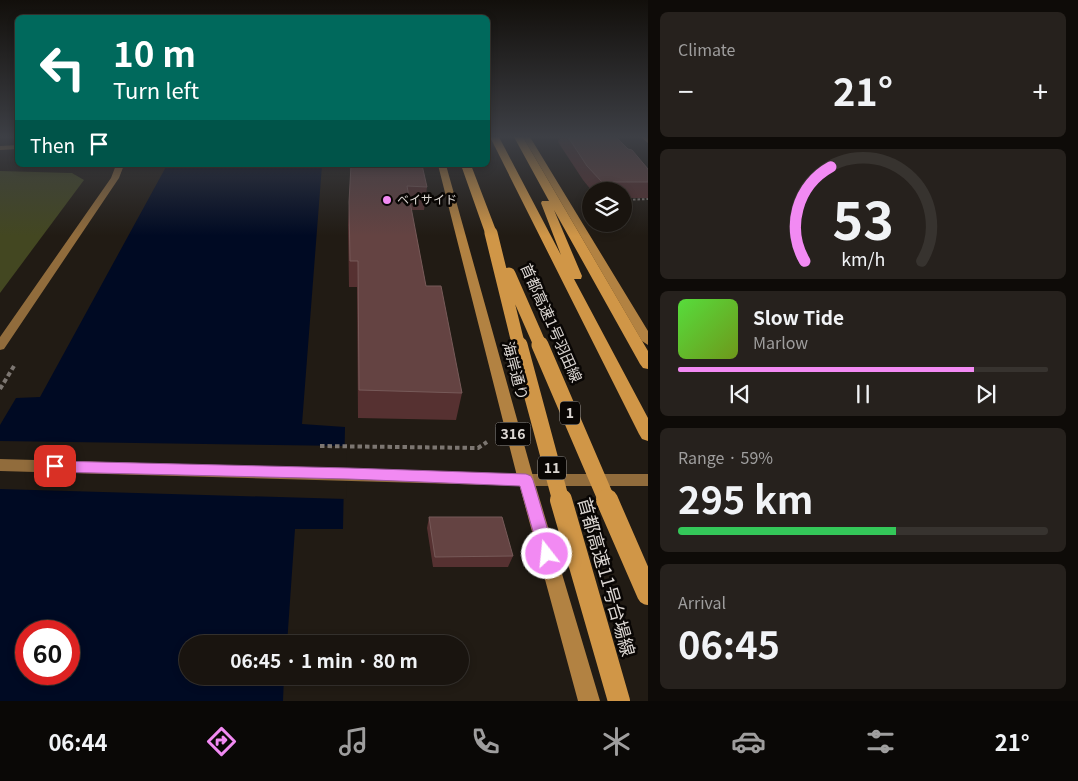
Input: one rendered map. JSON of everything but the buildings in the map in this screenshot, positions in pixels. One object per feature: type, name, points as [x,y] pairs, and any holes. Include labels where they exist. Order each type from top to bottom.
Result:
[{"type":"highway","name":"1","points":[[468,170],[492,233]]},
{"type":"highway","name":"首都高速1号羽田線","points":[[511,170],[648,434]]},
{"type":"highway","points":[[534,170],[617,373]]},
{"type":"highway","points":[[539,170],[648,364]]},
{"type":"highway","name":"首都高速1号羽田線","points":[[492,233],[648,594]]},
{"type":"highway","name":"首都高速11号台場線","points":[[492,233],[540,425],[620,701]]},
{"type":"main road","name":"海岸通り","points":[[443,170],[526,480],[589,701]]},
{"type":"main road","points":[[541,170],[648,341]]},
{"type":"street","points":[[0,346],[115,178],[118,170]]},
{"type":"street","points":[[0,465],[526,480],[648,480]]},
{"type":"path","points":[[632,200],[648,199]]},
{"type":"green space","points":[[0,171],[72,173],[84,180],[0,293]]},
{"type":"water","points":[[164,170],[322,170],[302,424],[345,427],[343,529],[295,529],[288,635],[179,635],[179,685],[284,685],[283,701],[0,701],[0,425],[16,398],[40,397]]},
{"type":"pier","points":[[0,441],[347,446],[346,499],[0,489]]},
{"type":"place","name":"ベイサイド","points":[[387,200]]},
{"type":"route","points":[[55,466],[526,480],[547,554]]}]
